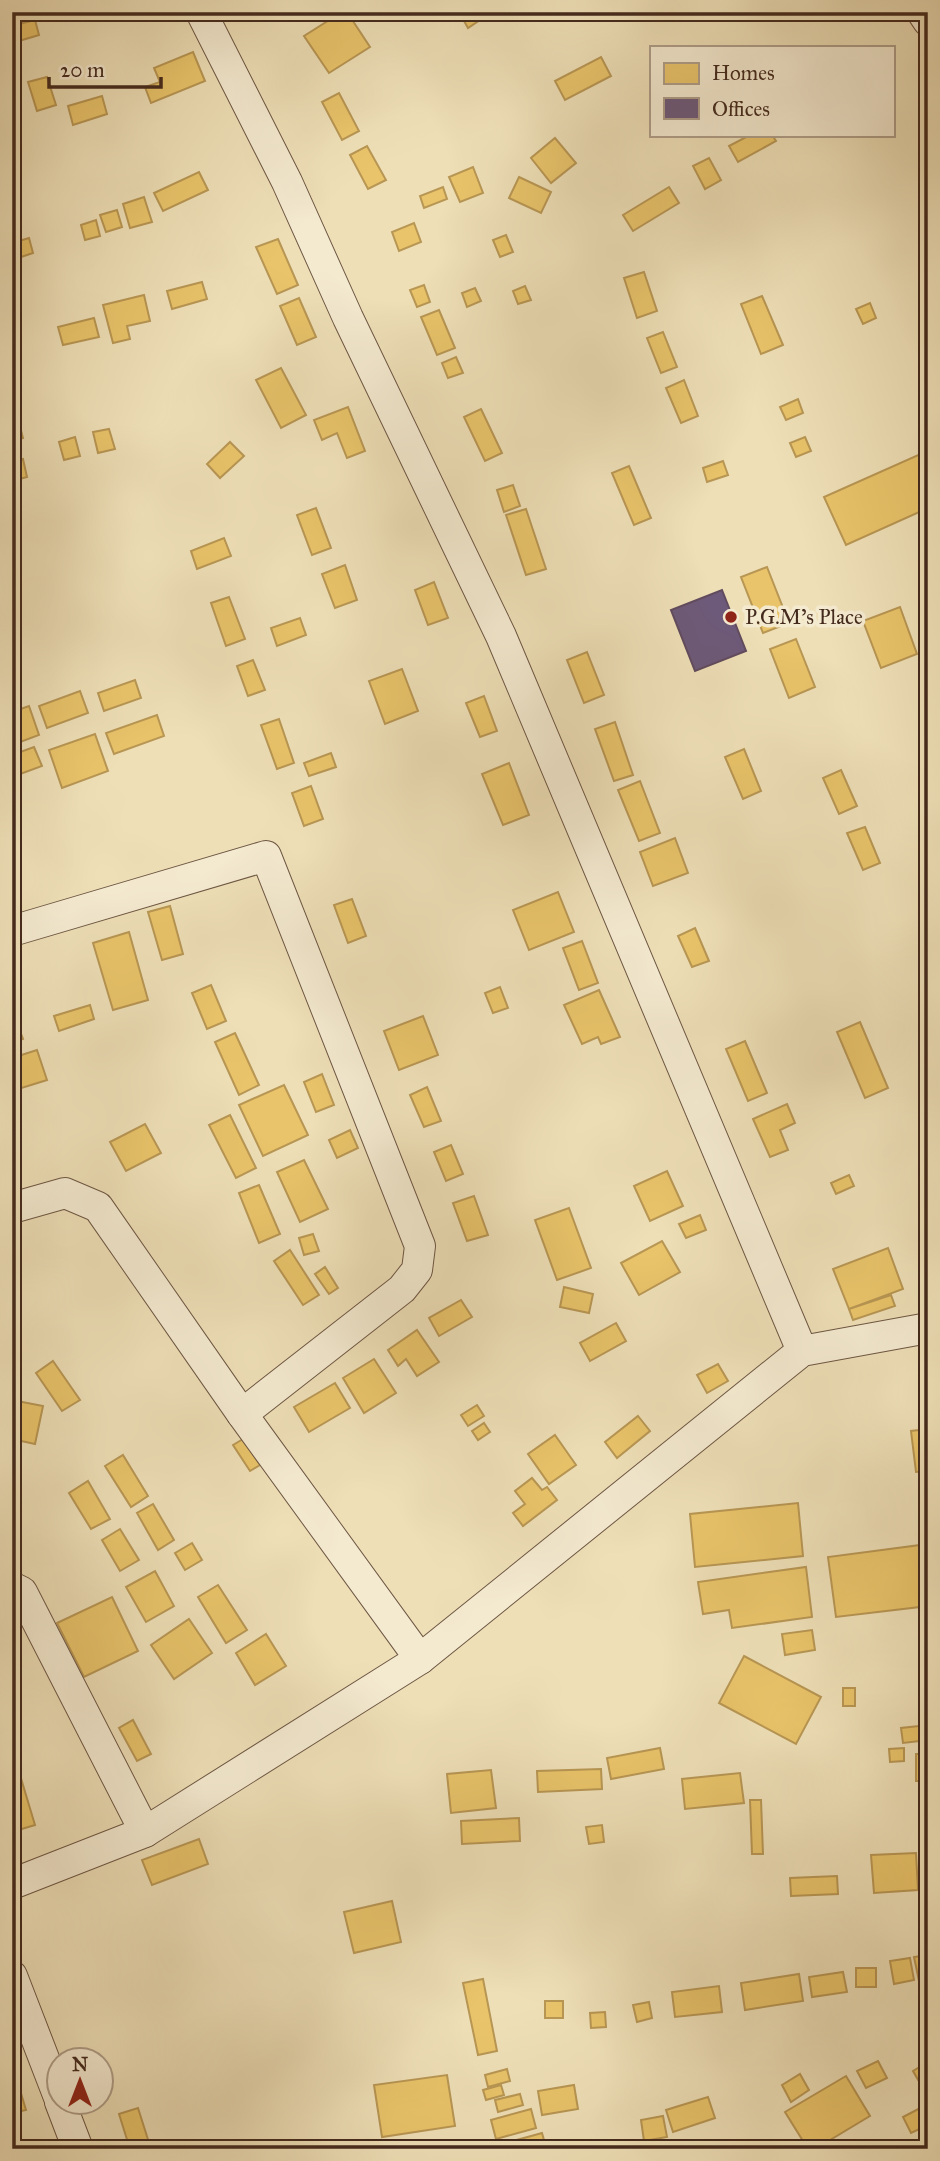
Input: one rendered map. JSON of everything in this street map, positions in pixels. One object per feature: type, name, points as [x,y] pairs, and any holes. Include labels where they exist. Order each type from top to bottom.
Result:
[{"type":"street","points":[[201,12],[287,182],[348,317],[501,636],[802,1351]]},
{"type":"street","points":[[922,12],[928,21]]},
{"type":"street","points":[[12,931],[266,856],[420,1247],[417,1270],[402,1289],[242,1414]]},
{"type":"street","points":[[12,1208],[65,1193],[98,1207],[242,1414],[420,1659]]},
{"type":"street","points":[[12,1884],[145,1832],[420,1659],[802,1351],[928,1328]]},
{"type":"street","points":[[12,1587],[22,1592],[145,1832]]},
{"type":"street","points":[[12,1976],[46,2065]]},
{"type":"street","points":[[66,2116],[78,2149]]},
{"type":"building: Homes","points":[[342,12],[347,12],[370,47],[329,73],[304,36]]},
{"type":"building: Homes","points":[[459,12],[492,12],[468,28]]},
{"type":"building: Homes","points":[[35,20],[39,35],[19,41],[15,25]]},
{"type":"building: Homes","points":[[193,52],[205,81],[151,103],[145,87],[160,82],[154,68]]},
{"type":"building: Homes","points":[[601,57],[611,76],[565,100],[555,81]]},
{"type":"building: Homes","points":[[47,77],[56,105],[37,111],[28,82]]},
{"type":"building: Homes","points":[[339,93],[359,131],[342,140],[322,102]]},
{"type":"building: Homes","points":[[102,96],[107,114],[73,125],[68,106]]},
{"type":"building: Homes","points":[[748,136],[773,136],[776,141],[738,162],[729,146]]},
{"type":"building: Homes","points":[[555,138],[576,163],[551,183],[531,158]]},
{"type":"building: Homes","points":[[367,146],[386,180],[368,189],[350,155]]},
{"type":"building: Homes","points":[[709,158],[721,180],[705,189],[693,166]]},
{"type":"building: Homes","points":[[473,167],[483,193],[460,202],[449,177]]},
{"type":"building: Homes","points":[[199,172],[208,190],[163,211],[154,193]]},
{"type":"building: Homes","points":[[519,177],[551,192],[541,213],[509,198]]},
{"type":"building: Homes","points":[[443,187],[447,199],[424,208],[420,196]]},
{"type":"building: Homes","points":[[669,187],[679,203],[633,231],[623,215]]},
{"type":"building: Homes","points":[[144,197],[152,222],[130,228],[123,204]]},
{"type":"building: Homes","points":[[117,210],[122,227],[106,232],[100,215]]},
{"type":"building: Homes","points":[[96,220],[100,236],[85,240],[81,225]]},
{"type":"building: Homes","points":[[414,223],[421,242],[399,251],[392,232]]},
{"type":"building: Homes","points":[[506,235],[513,252],[500,257],[493,240]]},
{"type":"building: Homes","points":[[29,238],[33,253],[12,260],[12,243]]},
{"type":"building: Homes","points":[[278,239],[298,285],[277,294],[256,247]]},
{"type":"building: Homes","points":[[644,272],[657,311],[637,318],[624,278]]},
{"type":"building: Homes","points":[[202,282],[207,299],[172,309],[167,291]]},
{"type":"building: Homes","points":[[424,285],[430,302],[417,307],[410,290]]},
{"type":"building: Homes","points":[[525,286],[531,300],[518,304],[513,291]]},
{"type":"building: Homes","points":[[475,288],[481,301],[467,307],[462,293]]},
{"type":"building: Homes","points":[[144,295],[150,321],[127,326],[130,339],[113,343],[103,305]]},
{"type":"building: Homes","points":[[762,296],[783,345],[761,354],[741,304]]},
{"type":"building: Homes","points":[[299,298],[316,337],[297,345],[280,306]]},
{"type":"building: Homes","points":[[870,303],[876,318],[863,324],[856,309]]},
{"type":"building: Homes","points":[[439,310],[455,348],[437,355],[421,317]]},
{"type":"building: Homes","points":[[94,318],[99,337],[63,345],[58,327]]},
{"type":"building: Homes","points":[[663,332],[677,367],[661,373],[647,338]]},
{"type":"building: Homes","points":[[456,357],[463,373],[448,378],[442,363]]},
{"type":"building: Homes","points":[[281,368],[306,415],[281,428],[256,380]]},
{"type":"building: Homes","points":[[684,380],[698,416],[681,423],[666,388]]},
{"type":"building: Homes","points":[[12,397],[23,438],[12,441]]},
{"type":"building: Homes","points":[[798,399],[803,413],[786,420],[780,407]]},
{"type":"building: Homes","points":[[348,407],[365,451],[347,458],[337,433],[322,440],[314,420]]},
{"type":"building: Homes","points":[[481,409],[502,453],[485,461],[464,417]]},
{"type":"building: Homes","points":[[109,429],[115,449],[98,453],[93,432]]},
{"type":"building: Homes","points":[[75,437],[80,456],[64,460],[59,442]]},
{"type":"building: Homes","points":[[805,437],[811,451],[796,457],[790,443]]},
{"type":"building: Homes","points":[[230,442],[244,456],[220,478],[207,464]]},
{"type":"building: Homes","points":[[925,452],[928,458],[928,508],[846,545],[824,497]]},
{"type":"building: Homes","points":[[23,459],[27,477],[12,481],[12,462]]},
{"type":"building: Homes","points":[[723,461],[728,475],[707,482],[703,468]]},
{"type":"building: Homes","points":[[629,466],[651,518],[634,525],[612,473]]},
{"type":"building: Homes","points":[[513,485],[520,506],[504,512],[497,490]]},
{"type":"building: Homes","points":[[316,508],[331,548],[312,555],[297,515]]},
{"type":"building: Homes","points":[[526,509],[546,569],[526,575],[506,515]]},
{"type":"building: Homes","points":[[224,538],[231,556],[197,569],[191,551]]},
{"type":"building: Homes","points":[[345,565],[357,600],[335,608],[322,574]]},
{"type":"building: Homes","points":[[767,567],[789,623],[763,633],[741,577]]},
{"type":"building: Homes","points":[[434,582],[448,618],[428,625],[415,590]]},
{"type":"building: Homes","points":[[229,597],[245,639],[226,646],[211,603]]},
{"type":"building: Homes","points":[[900,607],[917,654],[881,668],[863,621]]},
{"type":"building: Homes","points":[[300,618],[306,635],[277,646],[271,628]]},
{"type":"building: Homes","points":[[796,639],[815,687],[789,698],[770,649]]},
{"type":"building: Homes","points":[[587,652],[604,695],[584,703],[567,660]]},
{"type":"building: Homes","points":[[253,660],[265,690],[248,696],[237,666]]},
{"type":"building: Homes","points":[[402,669],[418,711],[385,724],[369,681]]},
{"type":"building: Homes","points":[[135,680],[141,698],[104,711],[98,693]]},
{"type":"building: Homes","points":[[80,691],[88,713],[47,728],[39,706]]},
{"type":"building: Homes","points":[[484,696],[497,731],[480,737],[466,703]]},
{"type":"building: Homes","points":[[29,706],[39,735],[12,745],[12,712]]},
{"type":"building: Homes","points":[[157,715],[164,736],[114,754],[106,733]]},
{"type":"building: Homes","points":[[279,719],[294,763],[277,769],[261,725]]},
{"type":"building: Homes","points":[[615,722],[633,775],[614,781],[595,729]]},
{"type":"building: Homes","points":[[95,734],[108,771],[62,788],[49,750]]},
{"type":"building: Homes","points":[[34,747],[42,766],[12,777],[12,755]]},
{"type":"building: Homes","points":[[744,749],[761,791],[743,799],[725,757]]},
{"type":"building: Homes","points":[[331,753],[336,767],[309,776],[304,763]]},
{"type":"building: Homes","points":[[509,763],[529,815],[503,825],[482,774]]},
{"type":"building: Homes","points":[[841,770],[857,806],[839,814],[823,778]]},
{"type":"building: Homes","points":[[640,781],[660,833],[639,841],[618,790]]},
{"type":"building: Homes","points":[[311,786],[323,819],[304,826],[292,793]]},
{"type":"building: Homes","points":[[865,827],[880,863],[863,870],[847,833]]},
{"type":"building: Homes","points":[[675,838],[688,873],[653,886],[640,852]]},
{"type":"building: Homes","points":[[558,892],[574,932],[529,950],[513,910]]},
{"type":"building: Homes","points":[[352,899],[366,936],[348,943],[334,905]]},
{"type":"building: Homes","points":[[170,906],[183,954],[162,960],[148,912]]},
{"type":"building: Homes","points":[[695,928],[709,961],[692,967],[678,936]]},
{"type":"building: Homes","points":[[129,932],[148,1000],[113,1010],[93,943]]},
{"type":"building: Homes","points":[[582,941],[598,983],[579,990],[563,948]]},
{"type":"building: Homes","points":[[211,985],[226,1021],[207,1029],[192,993]]},
{"type":"building: Homes","points":[[500,987],[508,1008],[493,1013],[485,993]]},
{"type":"building: Homes","points":[[599,990],[620,1037],[601,1044],[598,1037],[582,1044],[564,1005]]},
{"type":"building: Homes","points":[[90,1005],[94,1019],[59,1031],[54,1016]]},
{"type":"building: Homes","points":[[423,1016],[438,1055],[399,1070],[384,1031]]},
{"type":"building: Homes","points":[[860,1022],[888,1088],[865,1098],[837,1032]]},
{"type":"building: Homes","points":[[18,1026],[23,1039],[12,1043],[12,1028]]},
{"type":"building: Homes","points":[[235,1033],[259,1085],[239,1095],[215,1042]]},
{"type":"building: Homes","points":[[745,1041],[767,1093],[748,1101],[726,1049]]},
{"type":"building: Homes","points":[[37,1050],[47,1080],[12,1091],[12,1058]]},
{"type":"building: Homes","points":[[322,1074],[334,1105],[316,1112],[304,1082]]},
{"type":"building: Homes","points":[[284,1085],[308,1135],[263,1156],[239,1105]]},
{"type":"building: Homes","points":[[427,1087],[441,1121],[424,1127],[410,1095]]},
{"type":"building: Homes","points":[[787,1104],[795,1123],[780,1130],[788,1150],[770,1157],[753,1119]]},
{"type":"building: Homes","points":[[230,1115],[256,1168],[236,1178],[209,1125]]},
{"type":"building: Homes","points":[[145,1124],[161,1153],[126,1171],[110,1142]]},
{"type":"building: Homes","points":[[350,1130],[358,1148],[337,1158],[329,1140]]},
{"type":"building: Homes","points":[[451,1145],[463,1174],[446,1181],[434,1152]]},
{"type":"building: Homes","points":[[304,1160],[328,1209],[300,1222],[277,1172]]},
{"type":"building: Homes","points":[[667,1171],[683,1206],[650,1221],[634,1186]]},
{"type":"building: Homes","points":[[849,1175],[854,1186],[836,1194],[831,1183]]},
{"type":"building: Homes","points":[[259,1185],[280,1234],[259,1243],[239,1193]]},
{"type":"building: Homes","points":[[474,1196],[488,1235],[467,1241],[453,1203]]},
{"type":"building: Homes","points":[[569,1208],[591,1268],[557,1280],[535,1220]]},
{"type":"building: Homes","points":[[700,1215],[706,1230],[686,1238],[679,1224]]},
{"type":"building: Homes","points":[[313,1234],[319,1251],[304,1255],[299,1238]]},
{"type":"building: Homes","points":[[662,1241],[680,1272],[639,1295],[621,1263]]},
{"type":"building: Homes","points":[[888,1248],[903,1289],[849,1309],[833,1269]]},
{"type":"building: Homes","points":[[290,1250],[319,1295],[303,1305],[274,1261]]},
{"type":"building: Homes","points":[[928,1253],[928,1282],[925,1282],[919,1255]]},
{"type":"building: Homes","points":[[325,1267],[338,1288],[329,1294],[315,1274]]},
{"type":"building: Homes","points":[[564,1287],[593,1294],[589,1313],[560,1307]]},
{"type":"building: Homes","points":[[891,1295],[895,1306],[853,1320],[849,1309]]},
{"type":"building: Homes","points":[[461,1300],[472,1317],[439,1336],[429,1318]]},
{"type":"building: Homes","points":[[616,1323],[626,1341],[590,1361],[580,1343]]},
{"type":"building: Homes","points":[[417,1330],[439,1362],[417,1376],[406,1359],[398,1366],[388,1350]]},
{"type":"building: Homes","points":[[374,1359],[396,1393],[364,1413],[343,1378]]},
{"type":"building: Homes","points":[[53,1361],[80,1400],[62,1411],[36,1373]]},
{"type":"building: Homes","points":[[718,1364],[728,1381],[707,1393],[697,1375]]},
{"type":"building: Homes","points":[[335,1383],[350,1408],[309,1432],[294,1407]]},
{"type":"building: Homes","points":[[12,1400],[43,1406],[35,1444],[12,1439]]},
{"type":"building: Homes","points":[[477,1405],[484,1416],[468,1426],[461,1415]]},
{"type":"building: Homes","points":[[638,1416],[650,1431],[617,1458],[605,1442]]},
{"type":"building: Homes","points":[[484,1423],[490,1432],[478,1440],[472,1431]]},
{"type":"building: Homes","points":[[928,1429],[928,1471],[916,1472],[911,1431]]},
{"type":"building: Homes","points":[[555,1435],[576,1465],[549,1484],[528,1454]]},
{"type":"building: Homes","points":[[243,1439],[260,1465],[250,1471],[233,1445]]},
{"type":"building: Homes","points":[[123,1455],[148,1496],[131,1507],[105,1466]]},
{"type":"building: Homes","points":[[532,1478],[542,1490],[547,1487],[557,1500],[523,1526],[513,1513],[525,1504],[515,1491]]},
{"type":"building: Homes","points":[[88,1481],[110,1519],[91,1529],[69,1493]]},
{"type":"building: Homes","points":[[798,1503],[803,1556],[695,1567],[690,1514]]},
{"type":"building: Homes","points":[[153,1504],[174,1540],[158,1550],[137,1513]]},
{"type":"building: Homes","points":[[120,1529],[139,1560],[120,1571],[102,1540]]},
{"type":"building: Homes","points":[[192,1543],[202,1560],[185,1570],[175,1553]]},
{"type":"building: Homes","points":[[928,1544],[928,1606],[836,1617],[828,1557]]},
{"type":"building: Homes","points":[[806,1567],[812,1617],[732,1628],[729,1610],[703,1614],[698,1582]]},
{"type":"building: Homes","points":[[155,1571],[174,1606],[146,1622],[126,1587]]},
{"type":"building: Homes","points":[[218,1585],[247,1630],[226,1643],[198,1597]]},
{"type":"building: Homes","points":[[112,1597],[138,1651],[84,1677],[57,1623]]},
{"type":"building: Homes","points":[[189,1619],[212,1653],[174,1679],[151,1645]]},
{"type":"building: Homes","points":[[812,1630],[815,1650],[785,1655],[782,1634]]},
{"type":"building: Homes","points":[[266,1634],[286,1666],[255,1685],[236,1653]]},
{"type":"building: Homes","points":[[744,1656],[821,1697],[796,1744],[719,1703]]},
{"type":"building: Homes","points":[[843,1688],[855,1688],[855,1706],[843,1706]]},
{"type":"building: Homes","points":[[133,1720],[151,1754],[137,1761],[119,1728]]},
{"type":"building: Homes","points":[[928,1725],[928,1740],[903,1743],[901,1728]]},
{"type":"building: Homes","points":[[660,1748],[664,1769],[611,1779],[607,1758]]},
{"type":"building: Homes","points":[[904,1748],[904,1761],[890,1762],[889,1749]]},
{"type":"building: Homes","points":[[916,1754],[928,1754],[928,1781],[916,1781]]},
{"type":"building: Homes","points":[[17,1765],[35,1825],[12,1832],[12,1766]]},
{"type":"building: Homes","points":[[601,1769],[602,1789],[538,1792],[537,1771]]},
{"type":"building: Homes","points":[[491,1770],[496,1808],[451,1813],[447,1774]]},
{"type":"building: Homes","points":[[740,1773],[744,1803],[685,1809],[682,1779]]},
{"type":"building: Homes","points":[[750,1800],[761,1800],[763,1854],[752,1854]]},
{"type":"building: Homes","points":[[519,1818],[520,1841],[462,1844],[461,1821]]},
{"type":"building: Homes","points":[[602,1825],[604,1842],[589,1844],[586,1827]]},
{"type":"building: Homes","points":[[199,1839],[208,1864],[152,1885],[142,1860]]},
{"type":"building: Homes","points":[[916,1853],[918,1890],[874,1893],[871,1855]]},
{"type":"building: Homes","points":[[837,1876],[838,1894],[791,1896],[790,1878]]},
{"type":"building: Homes","points":[[392,1901],[401,1942],[354,1953],[344,1912]]},
{"type":"building: Homes","points":[[928,1955],[928,1979],[919,1981],[914,1957]]},
{"type":"building: Homes","points":[[910,1958],[914,1980],[894,1984],[890,1961]]},
{"type":"building: Homes","points":[[856,1968],[876,1968],[876,1987],[856,1987]]},
{"type":"building: Homes","points":[[843,1972],[847,1992],[812,1997],[809,1977]]},
{"type":"building: Homes","points":[[799,1974],[803,2001],[745,2010],[741,1983]]},
{"type":"building: Homes","points":[[483,1979],[497,2051],[478,2055],[463,1983]]},
{"type":"building: Homes","points":[[719,1986],[722,2012],[675,2017],[672,1992]]},
{"type":"building: Homes","points":[[545,2001],[563,2001],[563,2018],[545,2018]]},
{"type":"building: Homes","points":[[649,2002],[652,2018],[637,2022],[633,2005]]},
{"type":"building: Homes","points":[[605,2012],[606,2027],[591,2028],[590,2013]]},
{"type":"building: Homes","points":[[878,2061],[887,2078],[866,2088],[857,2071]]},
{"type":"building: Homes","points":[[926,2063],[928,2066],[928,2097],[913,2071]]},
{"type":"building: Homes","points":[[507,2069],[510,2081],[488,2087],[485,2075]]},
{"type":"building: Homes","points":[[14,2070],[26,2110],[12,2113],[12,2071]]},
{"type":"building: Homes","points":[[800,2074],[809,2090],[791,2102],[782,2085]]},
{"type":"building: Homes","points":[[447,2075],[455,2126],[382,2137],[374,2085]]},
{"type":"building: Homes","points":[[846,2076],[870,2116],[815,2149],[808,2149],[785,2112]]},
{"type":"building: Homes","points":[[501,2085],[504,2095],[486,2100],[483,2090]]},
{"type":"building: Homes","points":[[574,2085],[578,2109],[542,2115],[538,2091]]},
{"type":"building: Homes","points":[[520,2094],[523,2105],[498,2112],[495,2100]]},
{"type":"building: Homes","points":[[708,2097],[715,2118],[673,2132],[666,2110]]},
{"type":"building: Homes","points":[[928,2104],[928,2125],[911,2133],[903,2117]]},
{"type":"building: Homes","points":[[138,2108],[151,2149],[130,2149],[119,2114]]},
{"type":"building: Homes","points":[[531,2109],[536,2128],[496,2139],[491,2120]]},
{"type":"building: Homes","points":[[663,2116],[667,2137],[644,2141],[641,2120]]},
{"type":"building: Homes","points":[[542,2133],[546,2147],[516,2149],[513,2141]]},
{"type":"building: Offices","points":[[722,590],[746,651],[695,671],[671,610]]},
{"type":"place","name":"P.G.M’s Place","points":[[731,617]]}]
